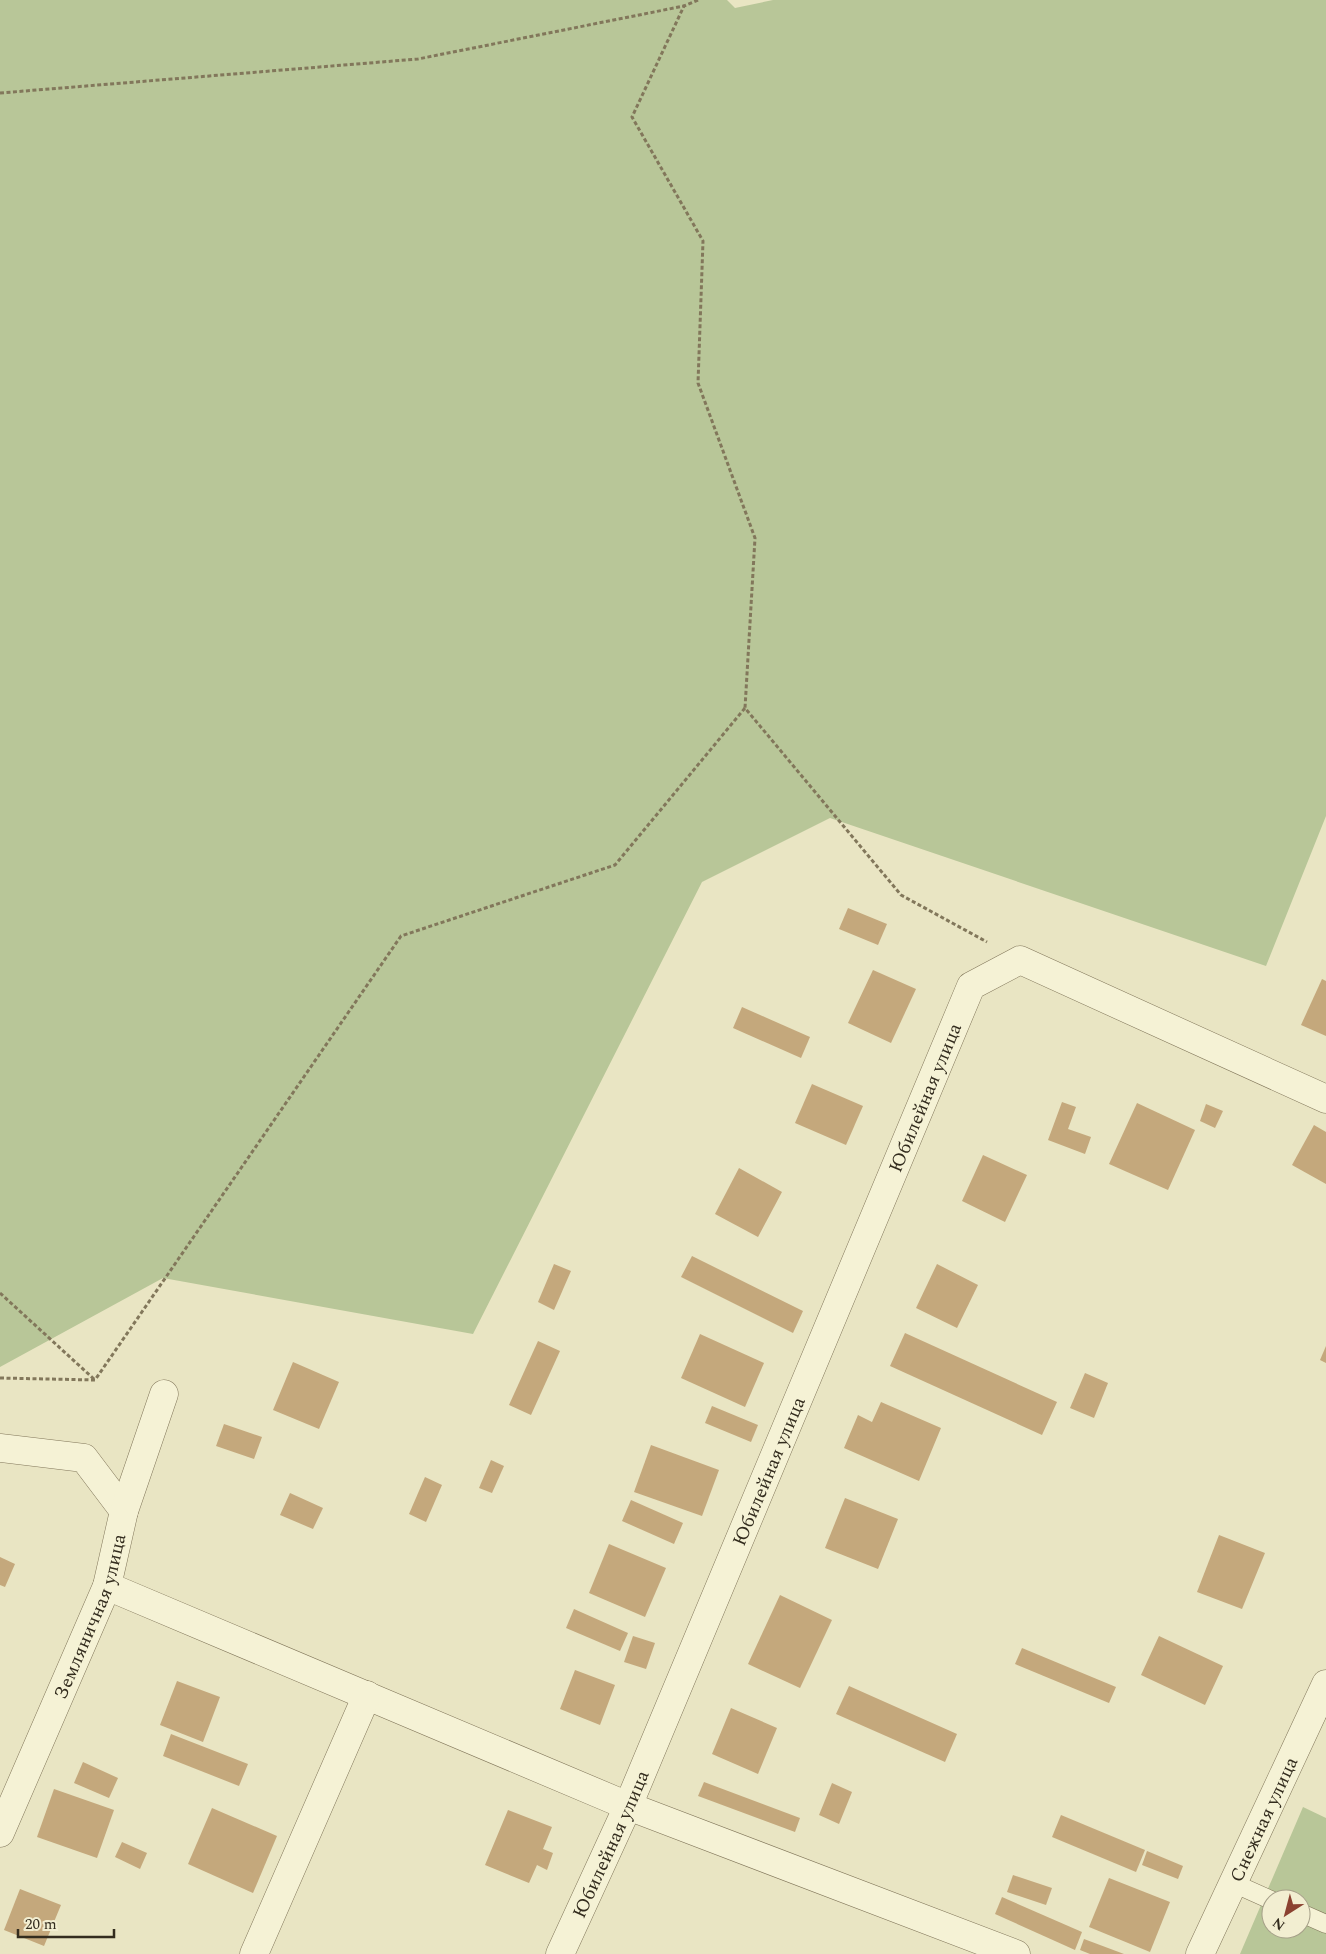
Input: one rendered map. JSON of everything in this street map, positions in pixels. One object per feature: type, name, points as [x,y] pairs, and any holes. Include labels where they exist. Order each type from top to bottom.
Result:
[{"type":"street","name":"Юбилейная улица","points":[[560,1954],[628,1806],[971,986],[1020,960]]},
{"type":"street","points":[[1020,960],[1326,1099]]},
{"type":"street","name":"Земляничная улица","points":[[0,1833],[107,1586],[124,1511],[164,1394]]},
{"type":"street","points":[[0,1448],[84,1458],[124,1511]]},
{"type":"street","points":[[107,1586],[367,1694],[628,1806],[1016,1954]]},
{"type":"street","name":"Снежная улица","points":[[1200,1954],[1326,1684]]},
{"type":"street","points":[[254,1954],[367,1694]]},
{"type":"lane","points":[[1233,1883],[1261,1896]]},
{"type":"lane","points":[[1311,1917],[1326,1924]]},
{"type":"path","points":[[0,92],[418,59],[684,6],[698,0]]},
{"type":"path","points":[[95,1380],[401,936],[615,865],[745,708],[755,538],[698,383],[703,242],[632,117],[684,6]]},
{"type":"path","points":[[745,708],[901,895],[1020,960]]},
{"type":"path","points":[[0,1293],[95,1380]]},
{"type":"path","points":[[0,1378],[95,1380]]},
{"type":"green space","points":[[0,0],[727,0],[735,8],[773,0],[1326,0],[1326,816],[1266,966],[830,818],[702,882],[473,1334],[163,1278],[0,1367]]},
{"type":"green space","points":[[1303,1807],[1326,1818],[1326,1954],[1240,1954],[1261,1905],[1261,1939],[1311,1939],[1311,1889],[1268,1889]]},
{"type":"building","points":[[848,908],[887,924],[878,945],[839,929]]},
{"type":"building","points":[[873,970],[916,989],[891,1043],[848,1023]]},
{"type":"building","points":[[1322,979],[1326,981],[1326,1036],[1301,1025]]},
{"type":"building","points":[[742,1007],[810,1037],[801,1058],[733,1028]]},
{"type":"building","points":[[812,1084],[863,1106],[846,1145],[795,1123]]},
{"type":"building","points":[[1062,1102],[1076,1107],[1068,1129],[1091,1137],[1085,1154],[1048,1140]]},
{"type":"building","points":[[1137,1103],[1195,1130],[1168,1190],[1109,1164]]},
{"type":"building","points":[[1206,1104],[1223,1111],[1215,1128],[1200,1121]]},
{"type":"building","points":[[1314,1125],[1326,1132],[1326,1184],[1292,1165]]},
{"type":"building","points":[[983,1155],[1027,1175],[1005,1222],[962,1201]]},
{"type":"building","points":[[739,1168],[782,1192],[758,1237],[715,1214]]},
{"type":"building","points":[[692,1256],[803,1311],[793,1333],[681,1277]]},
{"type":"building","points":[[554,1264],[571,1271],[554,1310],[538,1302]]},
{"type":"building","points":[[937,1264],[978,1285],[957,1328],[916,1308]]},
{"type":"building","points":[[905,1333],[1057,1402],[1042,1435],[890,1366]]},
{"type":"building","points":[[700,1334],[764,1363],[745,1407],[681,1378]]},
{"type":"building","points":[[538,1341],[560,1351],[531,1415],[509,1405]]},
{"type":"building","points":[[1326,1346],[1326,1363],[1320,1360]]},
{"type":"building","points":[[293,1362],[339,1382],[319,1429],[273,1410]]},
{"type":"building","points":[[1085,1373],[1108,1383],[1094,1418],[1070,1408]]},
{"type":"building","points":[[881,1402],[941,1428],[919,1481],[844,1448],[858,1415],[872,1422]]},
{"type":"building","points":[[712,1406],[758,1425],[751,1442],[705,1423]]},
{"type":"building","points":[[224,1424],[262,1437],[254,1459],[216,1446]]},
{"type":"building","points":[[651,1445],[719,1470],[702,1516],[634,1492]]},
{"type":"building","points":[[491,1460],[504,1466],[492,1493],[479,1488]]},
{"type":"building","points":[[425,1477],[442,1485],[426,1522],[409,1514]]},
{"type":"building","points":[[290,1493],[323,1508],[313,1529],[280,1515]]},
{"type":"building","points":[[845,1498],[898,1519],[878,1569],[825,1548]]},
{"type":"building","points":[[631,1500],[683,1523],[674,1544],[622,1521]]},
{"type":"building","points":[[1219,1535],[1265,1553],[1242,1609],[1197,1592]]},
{"type":"building","points":[[609,1544],[666,1568],[645,1617],[589,1593]]},
{"type":"building","points":[[0,1557],[15,1564],[5,1587],[0,1585]]},
{"type":"building","points":[[780,1595],[832,1620],[800,1688],[748,1664]]},
{"type":"building","points":[[574,1609],[628,1633],[620,1651],[566,1628]]},
{"type":"building","points":[[633,1636],[655,1643],[646,1669],[624,1662]]},
{"type":"building","points":[[1159,1636],[1223,1666],[1205,1705],[1141,1675]]},
{"type":"building","points":[[1022,1648],[1116,1687],[1109,1703],[1015,1664]]},
{"type":"building","points":[[575,1670],[615,1685],[600,1725],[560,1709]]},
{"type":"building","points":[[177,1681],[220,1697],[203,1742],[160,1725]]},
{"type":"building","points":[[849,1686],[957,1734],[945,1762],[836,1714]]},
{"type":"building","points":[[731,1708],[777,1728],[758,1774],[712,1754]]},
{"type":"building","points":[[171,1734],[248,1764],[239,1786],[163,1756]]},
{"type":"building","points":[[83,1762],[118,1778],[109,1798],[74,1783]]},
{"type":"building","points":[[704,1782],[800,1818],[795,1832],[698,1796]]},
{"type":"building","points":[[832,1783],[852,1792],[839,1824],[819,1815]]},
{"type":"building","points":[[54,1789],[114,1810],[97,1858],[37,1837]]},
{"type":"building","points":[[212,1808],[277,1836],[253,1893],[188,1864]]},
{"type":"building","points":[[508,1810],[552,1827],[543,1849],[553,1853],[547,1870],[537,1865],[529,1883],[485,1865]]},
{"type":"building","points":[[1061,1815],[1145,1850],[1136,1872],[1052,1837]]},
{"type":"building","points":[[122,1842],[147,1853],[140,1869],[115,1857]]},
{"type":"building","points":[[1147,1851],[1183,1866],[1178,1879],[1142,1865]]},
{"type":"building","points":[[1013,1875],[1052,1888],[1046,1905],[1007,1892]]},
{"type":"building","points":[[1109,1878],[1170,1902],[1150,1952],[1089,1927]]},
{"type":"building","points":[[20,1889],[61,1905],[44,1946],[4,1930]]},
{"type":"building","points":[[1002,1897],[1082,1932],[1075,1950],[995,1914]]},
{"type":"building","points":[[1084,1939],[1124,1954],[1090,1954],[1080,1950]]}]
